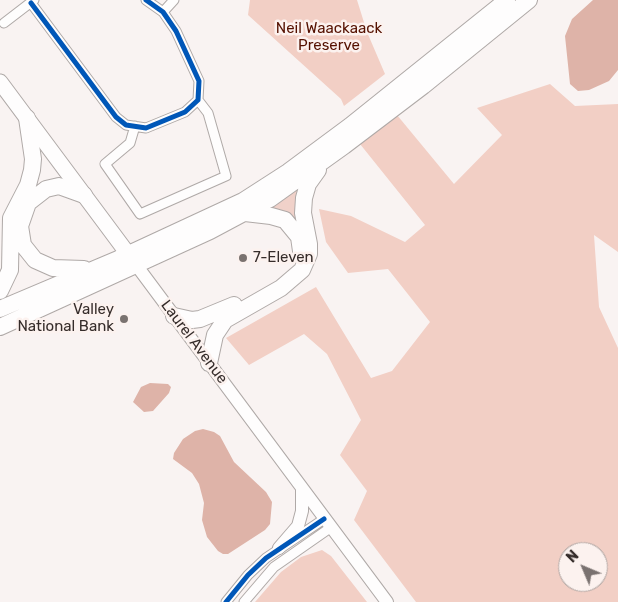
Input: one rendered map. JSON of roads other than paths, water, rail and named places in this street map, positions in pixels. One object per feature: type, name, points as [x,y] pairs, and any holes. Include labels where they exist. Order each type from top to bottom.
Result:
[{"type":"highway","points":[[0,327],[242,201],[288,172],[507,0]]},
{"type":"highway","points":[[84,195],[59,186],[50,187],[40,193],[24,211],[20,226],[20,236],[28,254],[43,265],[60,269],[80,270],[132,259],[245,213],[328,158],[423,86],[529,0]]},
{"type":"highway","points":[[0,291],[10,270],[11,218],[28,185],[32,170],[33,159],[27,118]]},
{"type":"highway","points":[[209,363],[215,335],[225,320],[281,288],[302,270],[309,254],[304,198],[313,176],[328,158]]},
{"type":"highway","points":[[174,316],[192,320],[210,316],[256,294],[284,277],[297,264],[301,245],[299,236],[290,224],[279,217],[245,213]]},
{"type":"highway","points":[[0,309],[101,266]]},
{"type":"main road","name":"Laurel Avenue","points":[[0,82],[387,602]]},
{"type":"main road","points":[[279,548],[298,526],[302,511],[302,488]]},
{"type":"street","points":[[135,126],[130,143],[105,164],[140,214],[226,176],[208,113],[198,100],[199,81],[176,31],[163,12],[146,0]]},
{"type":"street","points":[[163,12],[174,0]]},
{"type":"street","points":[[4,23],[32,2],[116,118],[126,125],[146,128],[162,124],[185,112],[198,100]]},
{"type":"street","points":[[226,602],[252,571],[279,548],[327,523]]},
{"type":"street","points":[[244,602],[274,567],[327,523]]},
{"type":"place","name":"7-Eleven","points":[[243,258]]},
{"type":"place","name":"Valley National Bank","points":[[124,319]]},
{"type":"park label","name":"Neil Waackaack Preserve","points":[[329,38]]}]
